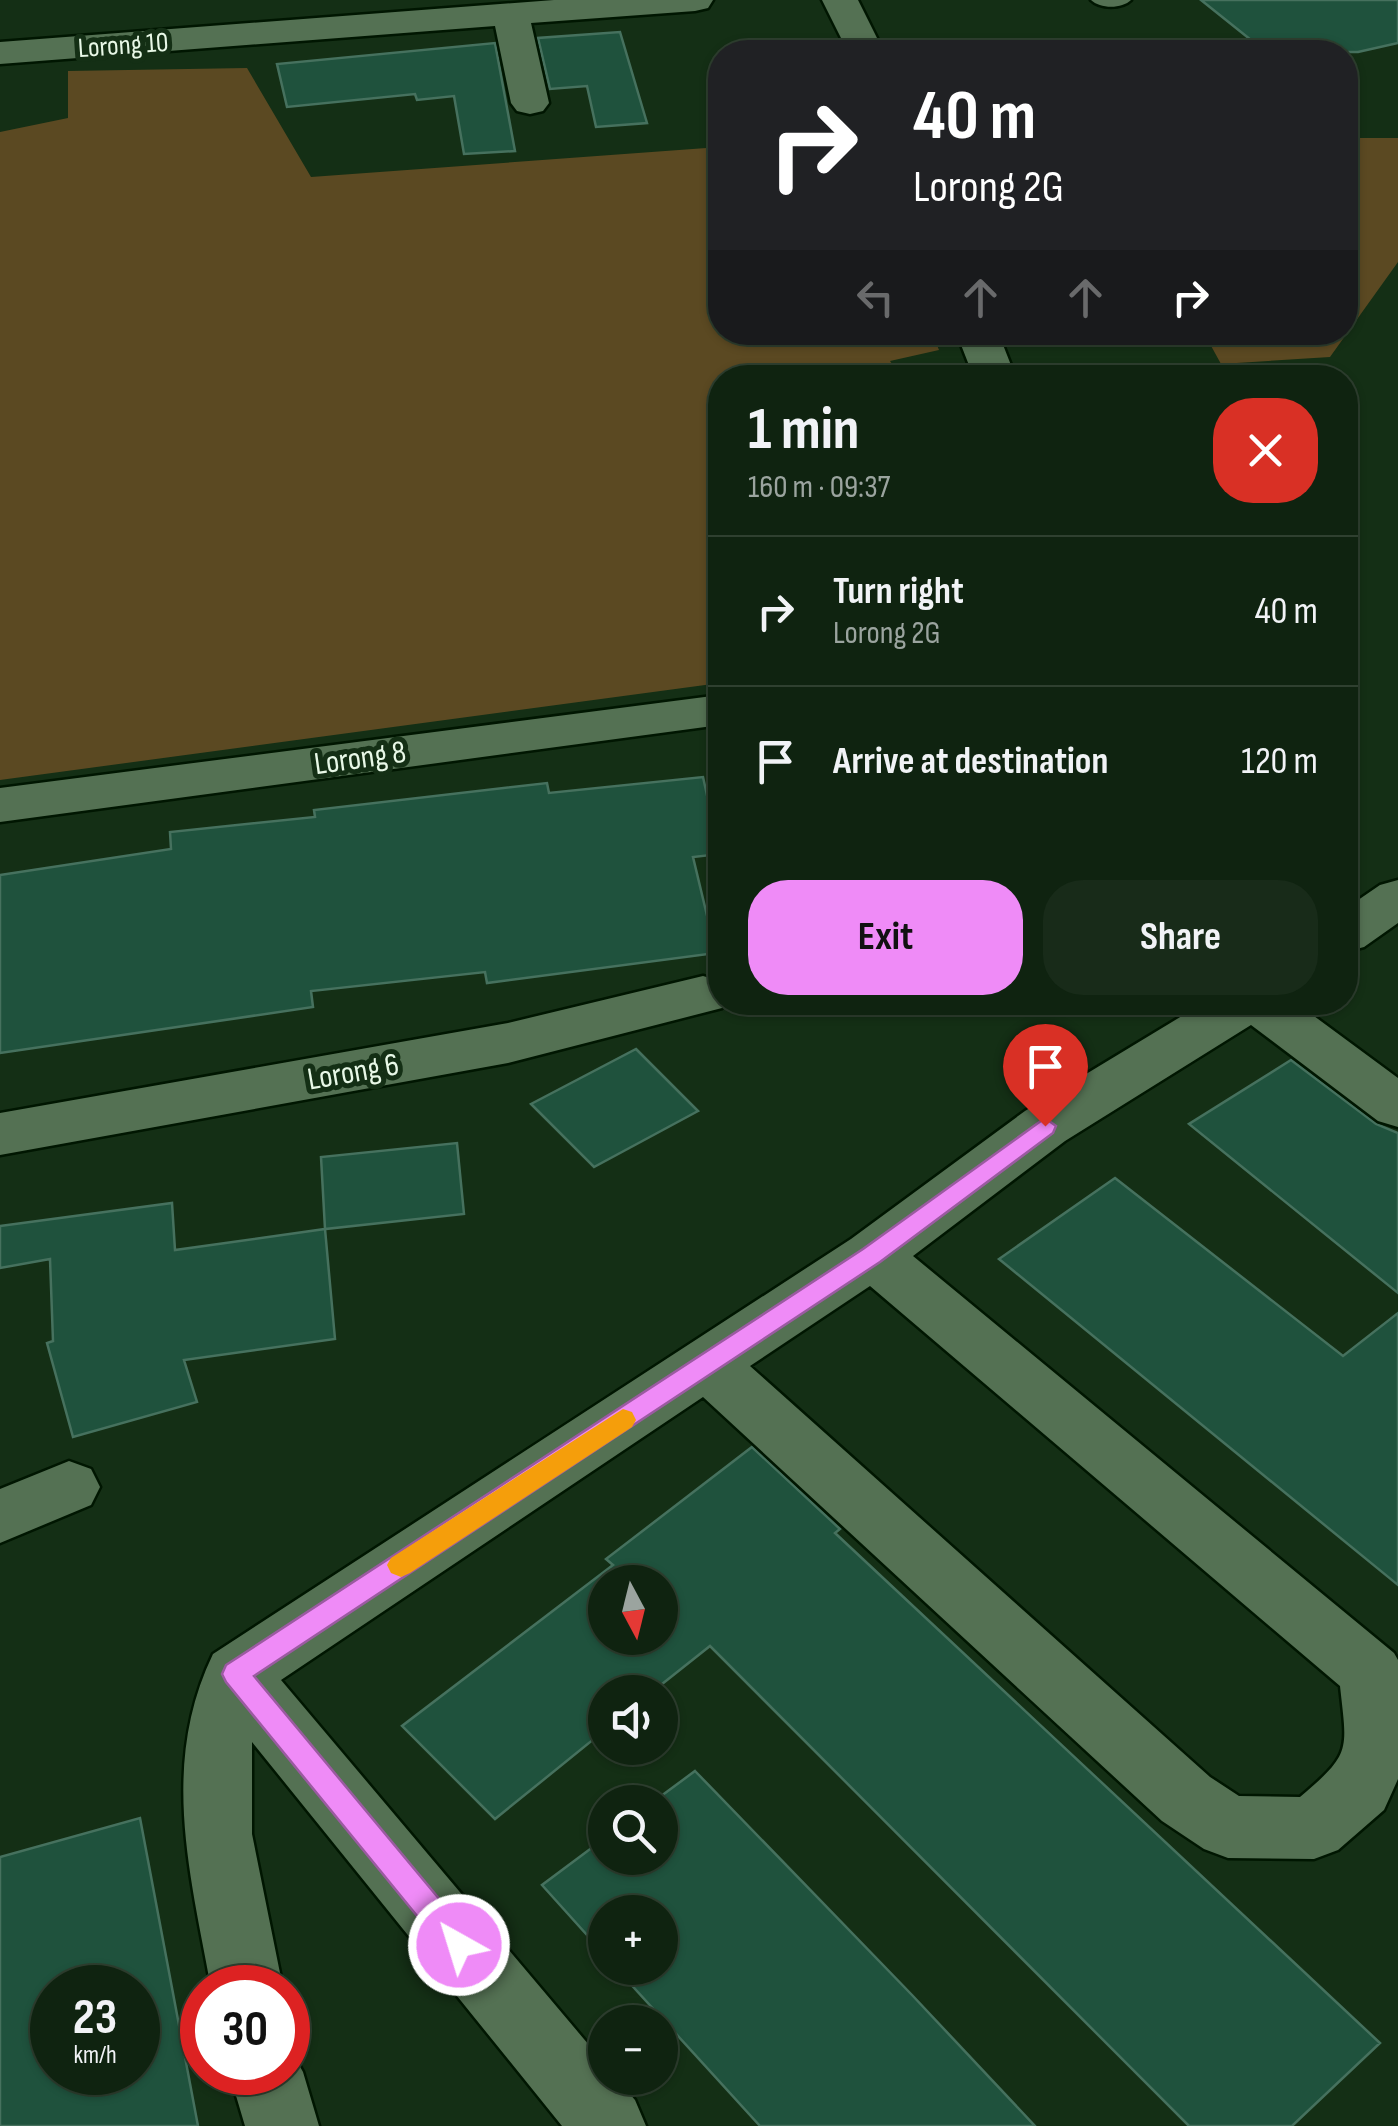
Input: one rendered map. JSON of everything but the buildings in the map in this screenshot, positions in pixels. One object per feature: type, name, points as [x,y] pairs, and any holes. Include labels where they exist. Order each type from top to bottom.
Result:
[{"type":"street","points":[[243,17],[511,15],[694,0]]},
{"type":"street","points":[[840,0],[860,40]]},
{"type":"street","points":[[511,15],[530,103]]},
{"type":"street","name":"Lorong 10","points":[[0,53],[243,17]]},
{"type":"street","name":"Lorong 8","points":[[0,805],[708,712]]},
{"type":"street","points":[[1358,925],[1398,898]]},
{"type":"street","name":"Lorong 6","points":[[0,1134],[508,1043],[703,996]]},
{"type":"street","points":[[243,1965],[217,1834],[218,1736],[236,1674],[872,1255],[1045,1126],[1226,1015]]},
{"type":"street","points":[[1274,1015],[1398,1107]]},
{"type":"street","points":[[708,1364],[1186,1799],[1228,1827],[1314,1828],[1360,1788],[1380,1744],[1370,1673],[872,1255]]},
{"type":"street","points":[[0,1518],[69,1487]]},
{"type":"street","points":[[236,1674],[608,2126]]},
{"type":"street","points":[[273,2095],[282,2126]]},
{"type":"lane","points":[[1101,0],[1121,0]]},
{"type":"shaded area","points":[[247,68],[311,177],[708,148],[708,345],[937,345],[939,350],[890,361],[893,365],[708,365],[708,685],[0,780],[0,132],[68,118],[68,71]]},
{"type":"shaded area","points":[[1358,138],[1398,138],[1398,262],[1358,318]]},
{"type":"shaded area","points":[[1211,345],[1339,345],[1330,357],[1221,364]]},
{"type":"slow traffic","points":[[401,1565],[623,1420]]},
{"type":"route","points":[[459,1945],[236,1674],[872,1255],[1045,1126]]}]
